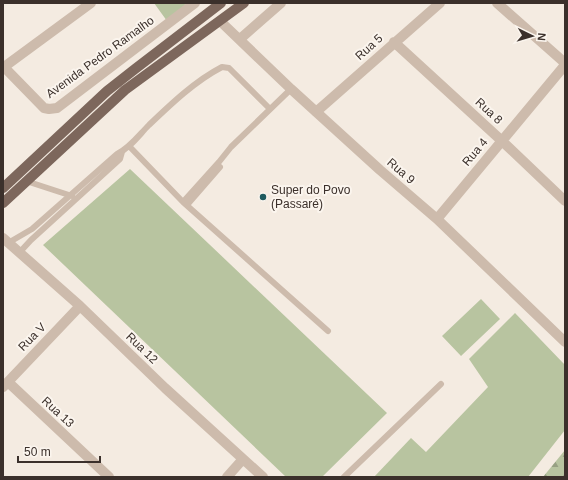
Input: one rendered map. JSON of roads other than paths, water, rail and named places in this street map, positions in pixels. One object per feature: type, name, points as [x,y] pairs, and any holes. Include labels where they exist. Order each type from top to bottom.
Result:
[{"type":"main road","points":[[3,188],[107,91],[221,3]]},
{"type":"main road","points":[[3,202],[125,90],[244,3]]},
{"type":"street","points":[[4,66],[91,3]]},
{"type":"street","name":"Avenida Pedro Ramalho","points":[[4,66],[40,105],[46,109],[56,108],[194,3]]},
{"type":"street","points":[[240,39],[281,3]]},
{"type":"street","name":"Rua 5","points":[[316,112],[440,3]]},
{"type":"street","points":[[497,3],[565,64]]},
{"type":"street","name":"Rua 9","points":[[220,21],[316,112],[437,219],[565,342]]},
{"type":"street","name":"Rua 8","points":[[394,42],[565,201]]},
{"type":"street","name":"Rua 4","points":[[437,219],[565,64]]},
{"type":"street","name":"Rua 12","points":[[5,243],[19,253],[80,306],[165,388],[263,477]]},
{"type":"street","name":"Rua V","points":[[5,384],[80,306]]},
{"type":"street","name":"Rua 13","points":[[5,384],[109,477]]},
{"type":"street","points":[[227,477],[243,459]]},
{"type":"lane","points":[[5,243],[32,229],[117,154],[129,146],[180,98],[203,79],[222,67],[229,68],[272,107]]},
{"type":"lane","points":[[185,203],[231,147],[291,89]]},
{"type":"lane","points":[[129,146],[185,203],[328,331]]},
{"type":"lane","points":[[19,253],[31,240],[120,159],[122,152]]},
{"type":"lane","points":[[26,181],[78,198]]},
{"type":"lane","points":[[344,477],[441,384]]},
{"type":"place","name":"Super do Povo (Passaré)","points":[[263,197]]}]
